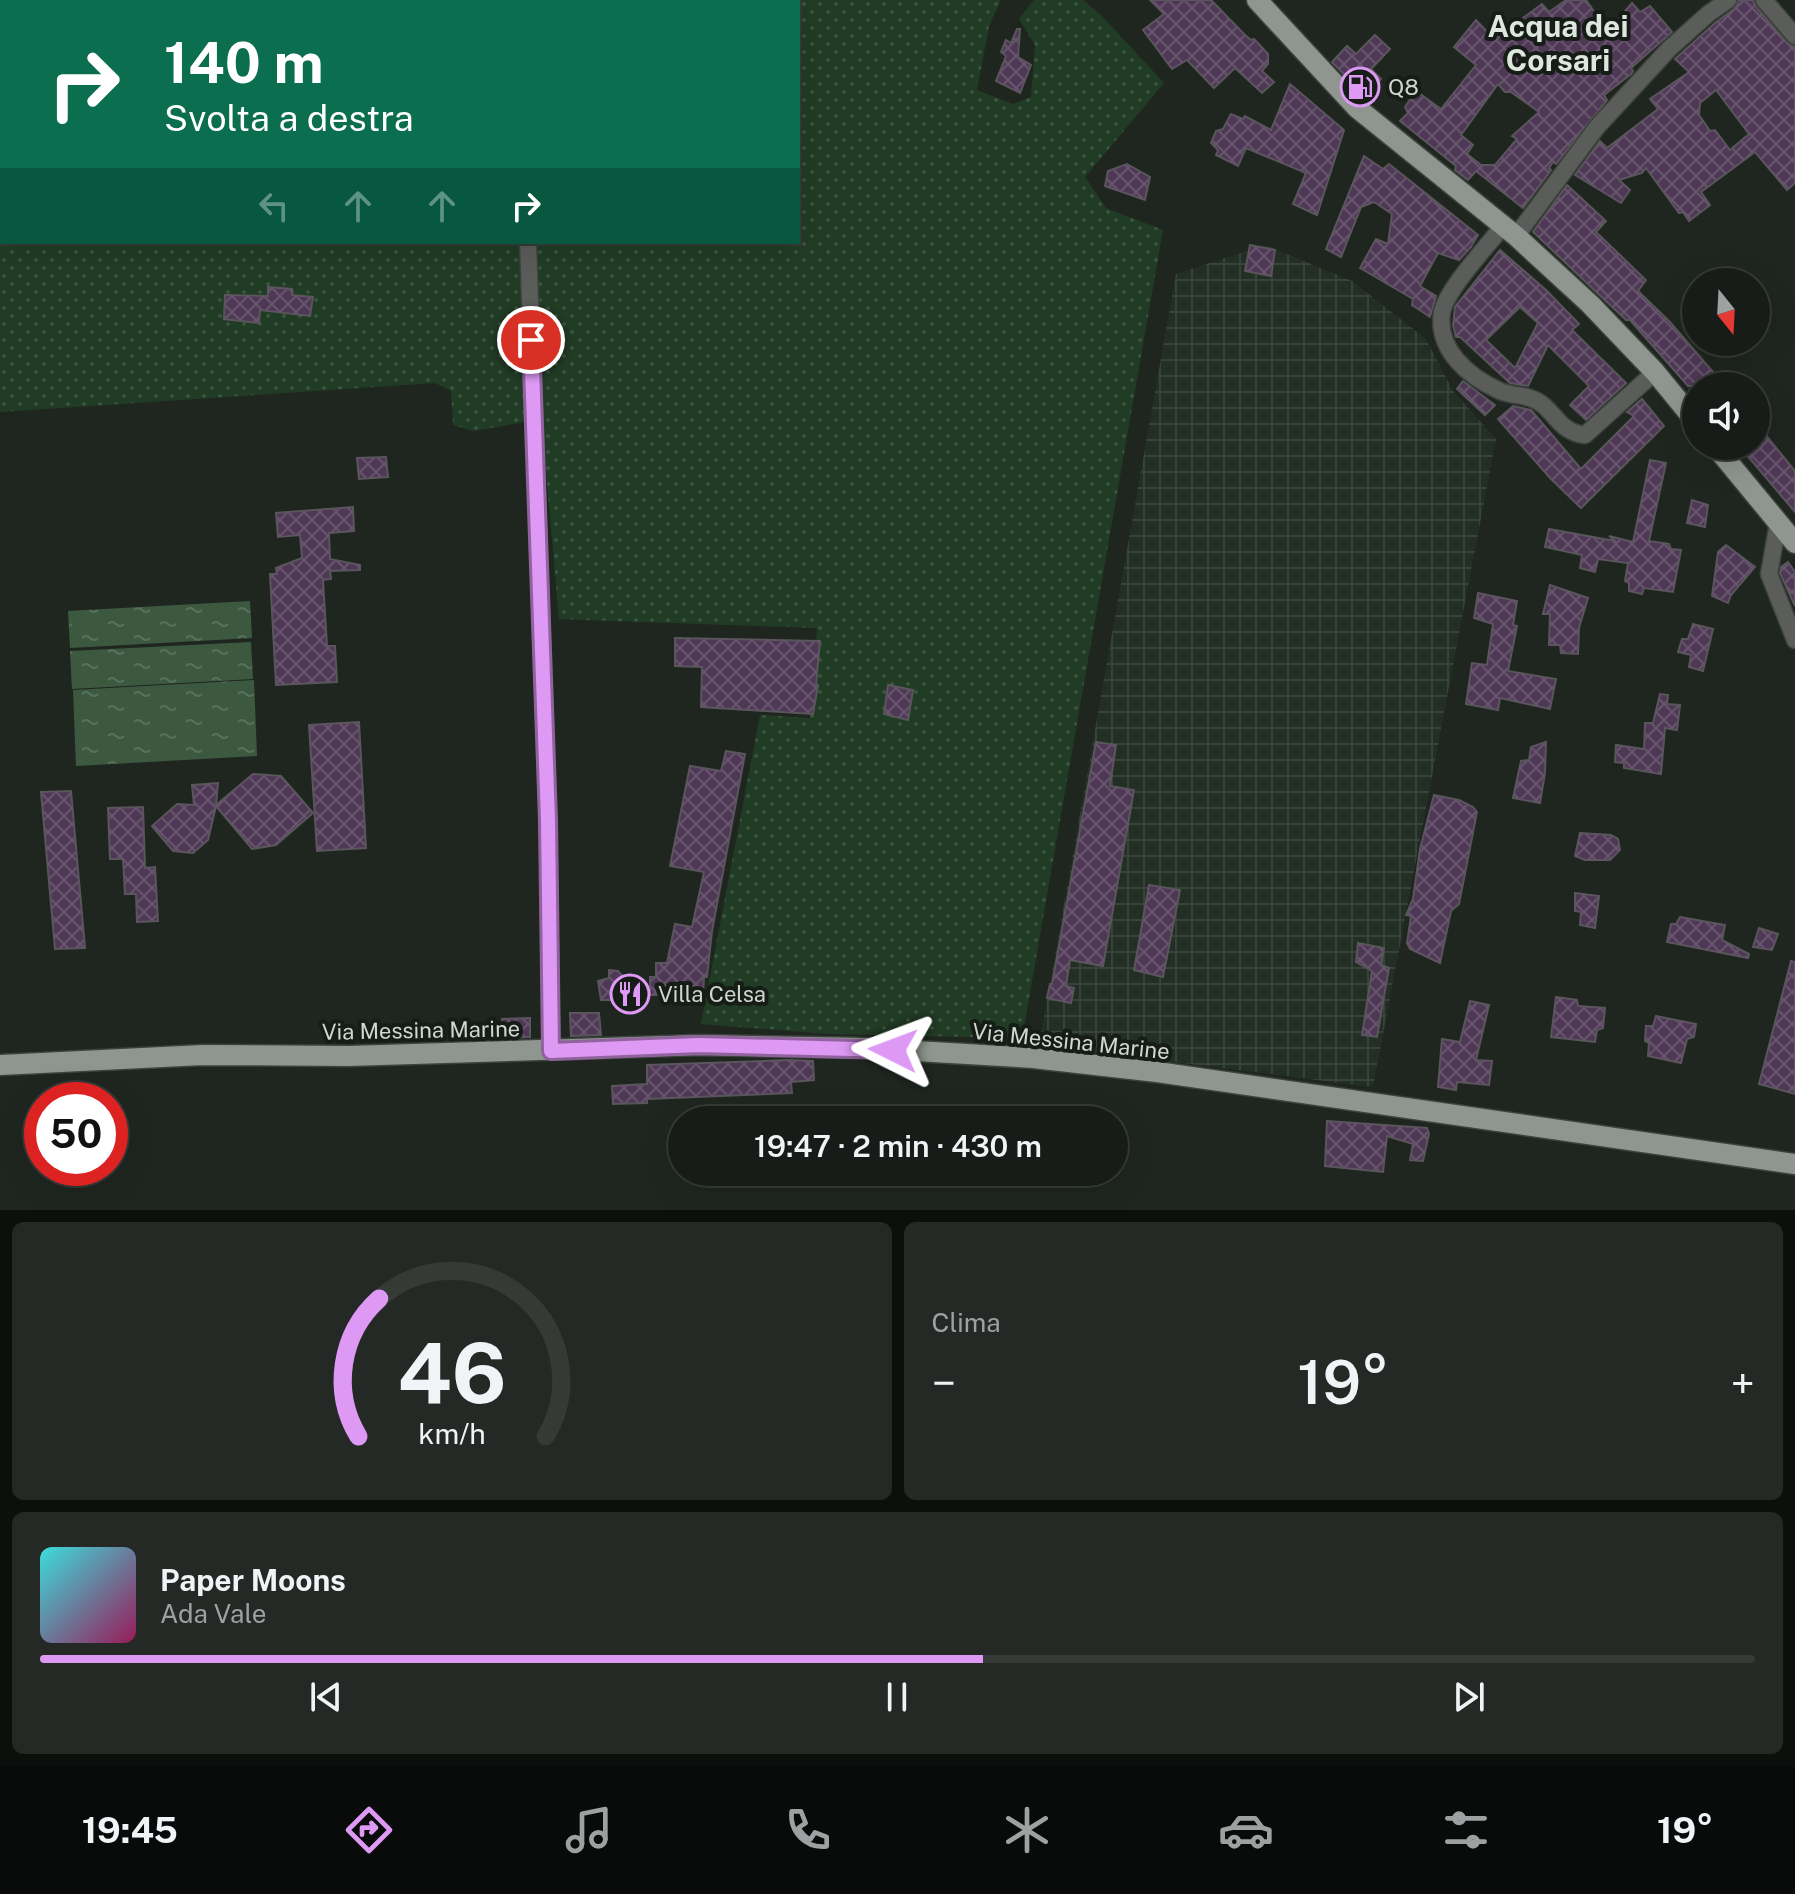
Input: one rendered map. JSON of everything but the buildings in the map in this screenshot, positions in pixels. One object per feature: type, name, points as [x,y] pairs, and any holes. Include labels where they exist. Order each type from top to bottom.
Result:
[{"type":"main road","points":[[1257,0],[1357,108],[1510,231],[1590,304],[1682,405]]},
{"type":"main road","points":[[1726,460],[1795,543]]},
{"type":"main road","name":"Via Messina Marine","points":[[0,1065],[203,1055],[349,1056],[699,1045],[880,1049],[1033,1058],[1335,1090],[1795,1164]]},
{"type":"street","points":[[1655,372],[1585,435],[1566,430],[1534,398],[1502,392],[1460,366],[1444,338],[1442,311],[1455,287],[1510,231],[1597,127],[1669,49],[1728,0]]},
{"type":"street","points":[[1764,0],[1795,36]]},
{"type":"street","points":[[528,244],[548,820],[551,1051]]},
{"type":"street","points":[[1778,523],[1769,574],[1795,640]]},
{"type":"shaded area","points":[[800,0],[1001,0],[989,26],[977,90],[1013,104],[1031,97],[1035,45],[1019,19],[1034,0],[1083,0],[1102,16],[1164,83],[1085,177],[1106,208],[1163,230],[1024,1027],[1019,1038],[827,1034],[701,1024],[760,715],[810,718],[817,628],[559,619],[542,425],[526,422],[473,431],[453,425],[451,391],[435,383],[0,412],[0,244],[800,244]]},
{"type":"shaded area","points":[[1265,245],[1352,281],[1426,339],[1453,391],[1496,439],[1373,1087],[1039,1045],[1176,274]]},
{"type":"water","points":[[250,601],[252,638],[70,648],[68,611]]},
{"type":"water","points":[[251,642],[253,679],[72,689],[70,651]]},
{"type":"water","points":[[254,680],[257,756],[76,766],[73,690]]},
{"type":"place","name":"Q8","points":[[1360,87]]},
{"type":"place","name":"Villa Celsa","points":[[630,994]]},
{"type":"district","name":"Acqua dei Corsari","points":[[1558,44]]},
{"type":"route","points":[[531,340],[548,820],[551,1051],[699,1045],[893,1050]]}]
